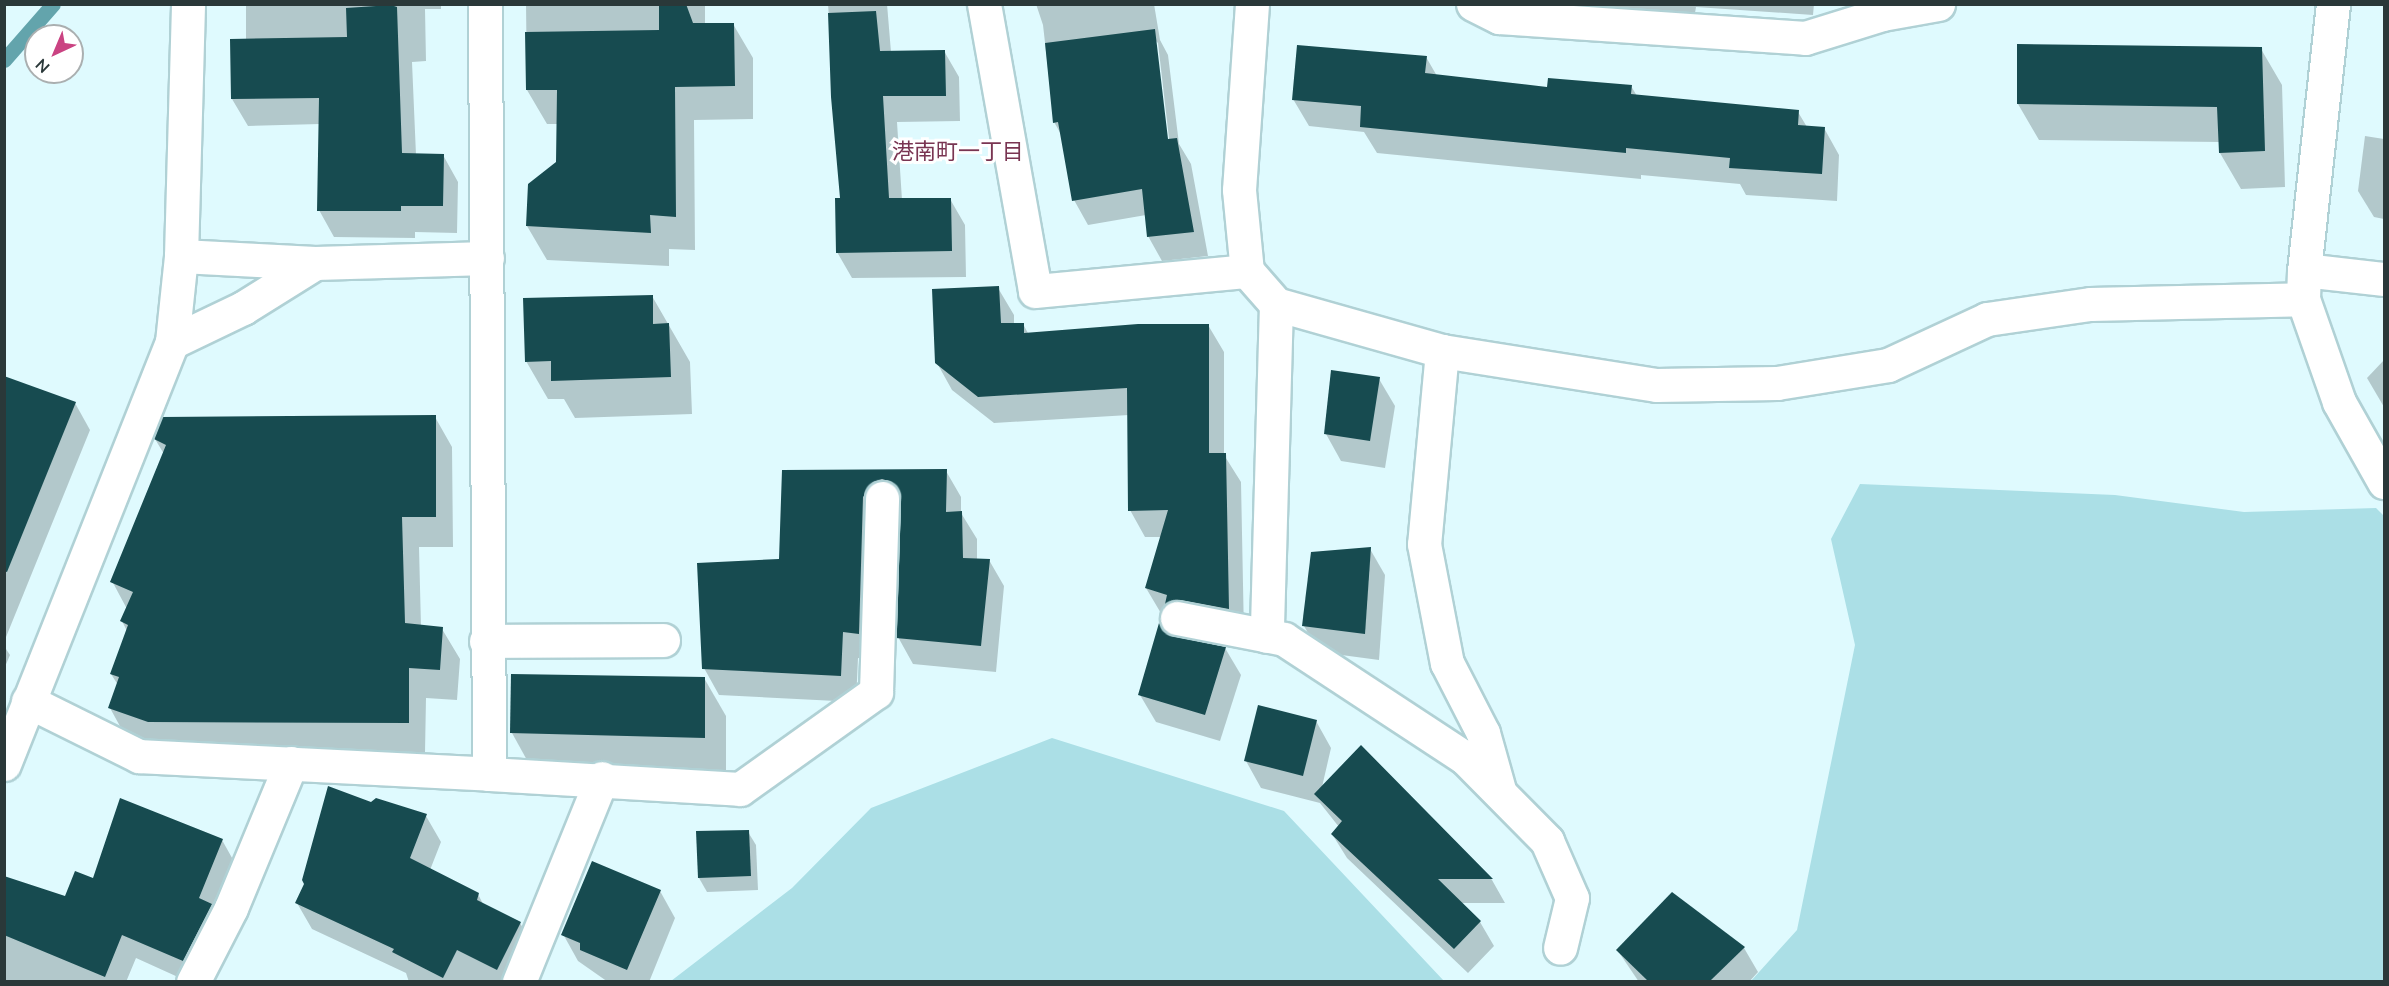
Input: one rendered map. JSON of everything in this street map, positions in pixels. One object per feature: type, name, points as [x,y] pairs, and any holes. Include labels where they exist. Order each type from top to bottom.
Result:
[{"type":"street","points":[[4,764],[172,342],[181,256],[188,4]]},
{"type":"street","points":[[485,4],[486,641],[489,774]]},
{"type":"street","points":[[984,4],[1035,291],[1247,271]]},
{"type":"street","points":[[1252,4],[1239,190],[1247,271],[1276,304],[1442,351],[1656,385],[1777,382],[1888,365],[1987,320],[2090,304],[2385,279]]},
{"type":"street","points":[[1473,4],[1499,17],[1805,38],[1882,14],[1938,4]]},
{"type":"street","points":[[2333,4],[2303,285],[2339,402],[2385,482]]},
{"type":"street","points":[[181,256],[315,263],[487,258]]},
{"type":"street","points":[[172,342],[243,308],[315,263]]},
{"type":"street","points":[[1267,636],[1276,304]]},
{"type":"street","points":[[1442,351],[1424,544],[1447,663],[1483,734],[1500,794]]},
{"type":"street","points":[[28,701],[139,756],[602,778],[740,789],[876,692],[882,498]]},
{"type":"street","points":[[1177,618],[1284,639],[1465,758],[1547,841],[1572,898],[1560,948]]},
{"type":"street","points":[[486,641],[663,640]]},
{"type":"street","points":[[193,981],[231,908],[291,763]]},
{"type":"street","points":[[519,981],[602,778]]},
{"type":"shaded area","points":[[1860,484],[2115,495],[2244,512],[2376,508],[2384,516],[2384,981],[1751,981],[1797,930],[1855,645],[1831,539]]},
{"type":"shaded area","points":[[1052,738],[1284,811],[1444,981],[671,981],[792,888],[871,808]]},
{"type":"building","points":[[659,4],[686,4],[693,23],[734,23],[735,86],[675,87],[676,217],[650,215],[651,233],[526,226],[528,184],[556,162],[557,90],[526,90],[525,32],[659,30]]},
{"type":"building","points":[[391,5],[397,7],[402,153],[444,154],[443,206],[401,206],[401,211],[317,211],[319,98],[231,99],[230,39],[347,37],[346,8]]},
{"type":"building","points":[[876,11],[880,51],[945,50],[946,96],[883,96],[889,198],[951,198],[952,251],[836,253],[835,198],[840,198],[831,97],[828,13]]},
{"type":"building","points":[[1155,29],[1168,139],[1177,138],[1194,232],[1147,237],[1142,189],[1072,201],[1058,122],[1053,123],[1045,43]]},
{"type":"building","points":[[2017,44],[2262,47],[2265,151],[2219,153],[2217,107],[2017,104]]},
{"type":"building","points":[[1297,45],[1427,56],[1425,73],[1547,87],[1548,78],[1632,85],[1631,94],[1799,110],[1798,125],[1825,127],[1822,174],[1729,168],[1730,158],[1626,148],[1626,153],[1360,127],[1361,106],[1292,100]]},
{"type":"building","points":[[999,286],[1001,323],[1024,323],[1024,333],[1138,324],[1209,324],[1209,453],[1226,453],[1229,609],[1181,600],[1165,604],[1167,595],[1145,588],[1168,510],[1128,511],[1127,388],[978,397],[935,363],[932,289]]},
{"type":"building","points":[[653,295],[653,324],[669,323],[671,377],[551,381],[551,361],[525,362],[523,298]]},
{"type":"building","points":[[1331,370],[1380,377],[1370,441],[1324,434]]},
{"type":"building","points":[[4,376],[76,402],[7,572],[4,571]]},
{"type":"building","points":[[436,415],[436,517],[402,517],[405,623],[443,627],[440,670],[409,668],[409,723],[148,722],[108,708],[119,677],[110,674],[128,625],[120,621],[133,592],[110,582],[166,445],[154,439],[162,417]]},
{"type":"building","points":[[947,469],[946,512],[962,511],[963,558],[990,559],[981,646],[896,638],[901,499],[892,482],[882,479],[873,482],[863,497],[859,634],[843,632],[841,676],[702,669],[697,563],[779,559],[782,470]]},
{"type":"building","points":[[1371,547],[1365,634],[1302,626],[1311,552]]},
{"type":"building","points":[[1159,623],[1173,636],[1226,647],[1205,715],[1138,695]]},
{"type":"building","points":[[511,674],[705,677],[705,738],[510,733]]},
{"type":"building","points":[[1258,705],[1317,720],[1303,776],[1244,761]]},
{"type":"building","points":[[1361,745],[1493,879],[1438,879],[1481,921],[1454,949],[1331,834],[1342,821],[1314,794]]},
{"type":"building","points":[[328,786],[371,802],[376,798],[427,814],[410,858],[479,893],[477,900],[521,922],[497,970],[457,950],[443,978],[392,952],[394,949],[295,903],[304,884],[302,880]]},
{"type":"building","points":[[120,798],[223,839],[199,898],[212,904],[183,961],[122,935],[105,977],[4,935],[4,876],[65,896],[75,871],[93,878]]},
{"type":"building","points":[[749,830],[751,876],[698,878],[696,831]]},
{"type":"building","points":[[592,861],[661,890],[627,970],[580,950],[580,943],[561,935]]},
{"type":"building","points":[[1672,892],[1745,947],[1710,981],[1648,981],[1616,950]]},
{"type":"waterway","points":[[4,60],[53,4]]},
{"type":"district","name":"港南町一丁目","points":[[958,153]]}]
